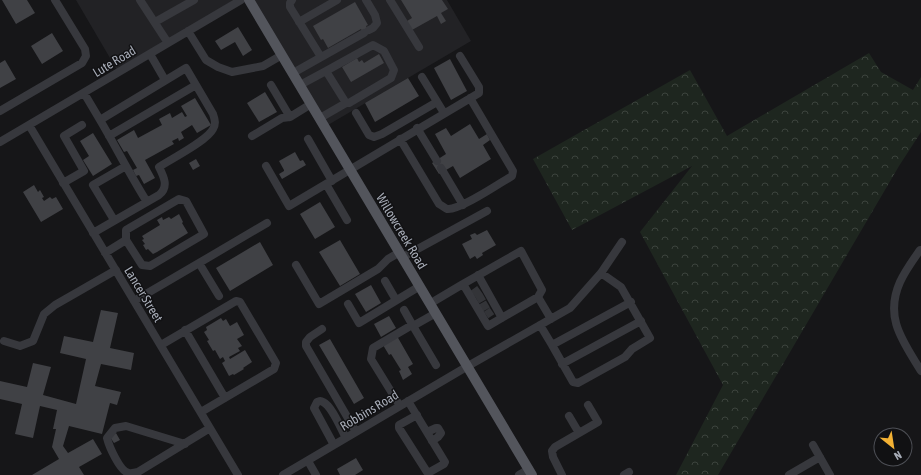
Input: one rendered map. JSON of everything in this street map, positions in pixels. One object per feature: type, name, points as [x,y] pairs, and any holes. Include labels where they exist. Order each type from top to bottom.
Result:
[{"type":"main road","name":"Willowcreek Road","points":[[249,0],[531,472]]},
{"type":"street","points":[[0,111],[82,63],[86,56],[85,49],[55,0]]},
{"type":"street","points":[[140,0],[168,43]]},
{"type":"street","points":[[154,22],[194,0]]},
{"type":"street","name":"Lute Road","points":[[0,142],[241,0]]},
{"type":"street","points":[[292,0],[290,2],[290,7],[321,57]]},
{"type":"street","points":[[299,22],[336,0]]},
{"type":"street","points":[[293,73],[374,28],[377,23],[375,15],[366,0]]},
{"type":"street","points":[[390,0],[419,47]]},
{"type":"street","points":[[188,32],[206,60],[218,68],[232,72],[263,66],[282,55]]},
{"type":"street","points":[[300,86],[373,45],[384,51],[394,70],[391,78],[320,118]]},
{"type":"street","points":[[150,54],[165,80]]},
{"type":"street","points":[[266,166],[289,206],[351,170],[417,128],[479,93],[479,87],[460,56]]},
{"type":"street","points":[[93,233],[159,195],[164,189],[165,179],[159,167],[204,139],[214,128],[215,120],[186,68],[100,120]]},
{"type":"street","points":[[326,71],[346,103]]},
{"type":"street","points":[[422,77],[444,113]]},
{"type":"street","points":[[109,136],[196,85]]},
{"type":"street","points":[[271,85],[290,117]]},
{"type":"street","points":[[84,93],[147,202]]},
{"type":"street","points":[[396,126],[401,138],[439,204],[447,208],[456,208],[512,176],[514,171],[470,98]]},
{"type":"street","points":[[356,113],[369,135],[374,137],[437,102]]},
{"type":"street","points":[[252,136],[282,118],[290,117],[311,104]]},
{"type":"street","name":"Lancer Street","points":[[29,125],[238,475]]},
{"type":"street","points":[[63,183],[84,171],[64,136],[82,125]]},
{"type":"street","points":[[417,128],[463,205]]},
{"type":"street","points":[[308,139],[347,220]]},
{"type":"street","points":[[114,220],[93,185],[126,166]]},
{"type":"street","points":[[179,198],[186,201],[204,234],[150,266],[142,265],[126,240],[126,230],[179,198]]},
{"type":"street","points":[[296,265],[320,304],[378,269],[388,259],[487,211]]},
{"type":"street","points":[[134,301],[267,223]]},
{"type":"street","points":[[105,253],[126,240]]},
{"type":"street","name":"Robbins Road","points":[[283,475],[404,403],[570,308],[601,273],[622,242]]},
{"type":"street","points":[[920,250],[900,281],[895,296],[893,309],[896,324],[902,340],[921,371]]},
{"type":"street","points":[[431,303],[478,275],[521,251],[542,290],[538,297],[488,326],[487,309],[479,295],[463,284]]},
{"type":"street","points":[[199,263],[219,296]]},
{"type":"street","points":[[4,341],[20,346],[33,341],[44,314],[55,305],[116,270]]},
{"type":"street","points":[[540,325],[573,382],[578,383],[625,357],[632,348],[650,338],[631,302],[621,288],[601,273]]},
{"type":"street","points":[[478,275],[479,295],[487,309],[502,318]]},
{"type":"street","points":[[385,281],[396,300]]},
{"type":"street","points":[[348,304],[359,323],[420,286]]},
{"type":"street","points":[[538,297],[551,319]]},
{"type":"street","points":[[161,345],[236,301],[240,302],[276,363],[274,369],[201,412]]},
{"type":"street","points":[[552,345],[631,302]]},
{"type":"street","points":[[404,310],[436,365]]},
{"type":"street","points":[[417,416],[399,425],[399,428],[427,473],[445,463],[417,416],[404,403],[371,359],[373,348],[436,313]]},
{"type":"street","points":[[562,364],[641,321]]},
{"type":"street","points":[[185,330],[224,398]]},
{"type":"street","points":[[322,330],[310,337],[306,342],[306,346],[356,432]]},
{"type":"street","points":[[334,445],[314,408],[317,402],[323,402],[329,408],[346,438]]},
{"type":"street","points":[[562,475],[553,457],[552,451],[555,447],[598,422],[588,405]]},
{"type":"street","points":[[570,416],[579,433]]},
{"type":"street","points":[[185,444],[126,426],[115,428],[107,438],[109,447],[124,471],[130,474],[138,472],[185,444],[210,428]]},
{"type":"street","points":[[427,432],[438,428],[441,433],[438,437],[432,440]]},
{"type":"street","points":[[813,445],[830,475]]},
{"type":"street","points":[[789,475],[820,456]]},
{"type":"street","points":[[308,461],[316,475]]},
{"type":"street","points":[[519,475],[531,472]]},
{"type":"shaded area","points":[[76,0],[234,0],[117,70]]},
{"type":"shaded area","points":[[252,0],[447,0],[471,41],[328,125]]},
{"type":"green space","points":[[869,53],[881,72],[913,90],[921,77],[921,132],[899,166],[718,475],[676,475],[723,385],[640,232],[692,166],[572,230],[533,159],[690,70],[727,136]]},
{"type":"building","points":[[2,0],[27,0],[35,13],[16,24]]},
{"type":"building","points":[[401,0],[442,0],[448,9],[441,13],[446,21],[441,24],[437,16],[412,30],[407,21],[412,18]]},
{"type":"building","points":[[355,2],[368,25],[366,26],[369,32],[364,35],[361,29],[328,48],[323,39],[321,40],[313,26]]},
{"type":"building","points":[[238,27],[252,50],[243,56],[235,42],[221,50],[215,41]]},
{"type":"building","points":[[52,33],[63,51],[42,64],[31,46]]},
{"type":"building","points":[[379,54],[384,63],[351,82],[342,67],[357,58],[359,62],[362,60],[364,63]]},
{"type":"building","points":[[450,59],[467,91],[451,100],[434,68]]},
{"type":"building","points":[[5,60],[16,79],[0,88],[0,63]]},
{"type":"building","points":[[408,78],[419,96],[375,122],[365,103]]},
{"type":"building","points":[[265,92],[277,112],[259,122],[247,103]]},
{"type":"building","points":[[195,98],[211,125],[197,133],[192,125],[181,132],[184,138],[179,141],[178,138],[172,141],[174,144],[145,160],[155,178],[144,184],[139,175],[136,176],[133,170],[137,168],[127,151],[124,152],[117,140],[134,130],[138,138],[162,125],[159,119],[170,113],[172,118],[182,112],[185,117],[187,116],[181,106]]},
{"type":"building","points":[[470,124],[479,139],[487,134],[490,140],[483,145],[491,159],[460,178],[453,166],[439,174],[432,163],[446,154],[435,134],[446,128],[451,136]]},
{"type":"building","points":[[93,133],[112,164],[93,176],[83,160],[89,156],[80,141]]},
{"type":"building","points":[[295,152],[300,161],[303,160],[306,165],[282,179],[279,174],[284,170],[279,161]]},
{"type":"building","points":[[196,159],[200,166],[193,170],[189,163]]},
{"type":"building","points":[[34,185],[38,192],[40,190],[44,197],[42,198],[44,201],[50,197],[52,199],[56,197],[63,209],[41,222],[23,192]]},
{"type":"building","points":[[320,202],[335,227],[315,239],[300,214]]},
{"type":"building","points":[[179,214],[188,233],[153,254],[148,249],[146,250],[143,245],[145,244],[142,240],[144,239],[142,236],[160,225],[157,220],[162,217],[163,220],[169,217],[171,219]]},
{"type":"building","points":[[487,230],[496,245],[482,253],[483,255],[477,259],[475,256],[470,259],[462,244],[472,239],[470,235],[475,233],[477,235]]},
{"type":"building","points":[[340,240],[360,274],[340,286],[319,252]]},
{"type":"building","points":[[260,242],[273,265],[230,291],[216,268]]},
{"type":"building","points":[[371,285],[381,303],[366,312],[355,294]]},
{"type":"building","points":[[101,310],[118,313],[110,348],[134,353],[131,370],[101,364],[95,386],[121,392],[117,405],[110,403],[102,434],[69,426],[63,446],[68,453],[93,439],[102,454],[79,467],[84,475],[32,475],[59,459],[52,447],[56,429],[53,429],[57,410],[40,406],[33,438],[15,434],[22,404],[0,399],[0,381],[27,387],[33,363],[51,367],[43,395],[76,404],[86,359],[60,353],[64,336],[93,342]]},
{"type":"building","points":[[389,316],[396,328],[381,337],[374,324]]},
{"type":"building","points":[[221,318],[223,321],[226,319],[230,326],[237,322],[244,335],[237,339],[242,346],[238,348],[240,351],[229,357],[230,359],[245,350],[252,362],[243,368],[244,369],[234,375],[229,376],[222,363],[225,361],[223,357],[220,359],[215,350],[213,351],[204,332],[207,330],[206,327]]},
{"type":"building","points":[[397,336],[413,364],[408,367],[412,374],[403,380],[399,371],[401,370],[391,354],[389,355],[383,345]]},
{"type":"building","points":[[330,339],[364,398],[354,404],[319,345]]},
{"type":"building","points":[[116,433],[120,440],[114,443],[110,437]]},
{"type":"building","points":[[356,458],[363,470],[355,475],[340,475],[337,469]]},
{"type":"tunnel","points":[[473,294],[480,289]]},
{"type":"tunnel","points":[[477,300],[484,296]]},
{"type":"tunnel","points":[[481,308],[488,304]]},
{"type":"tunnel","points":[[486,315],[492,311]]}]
